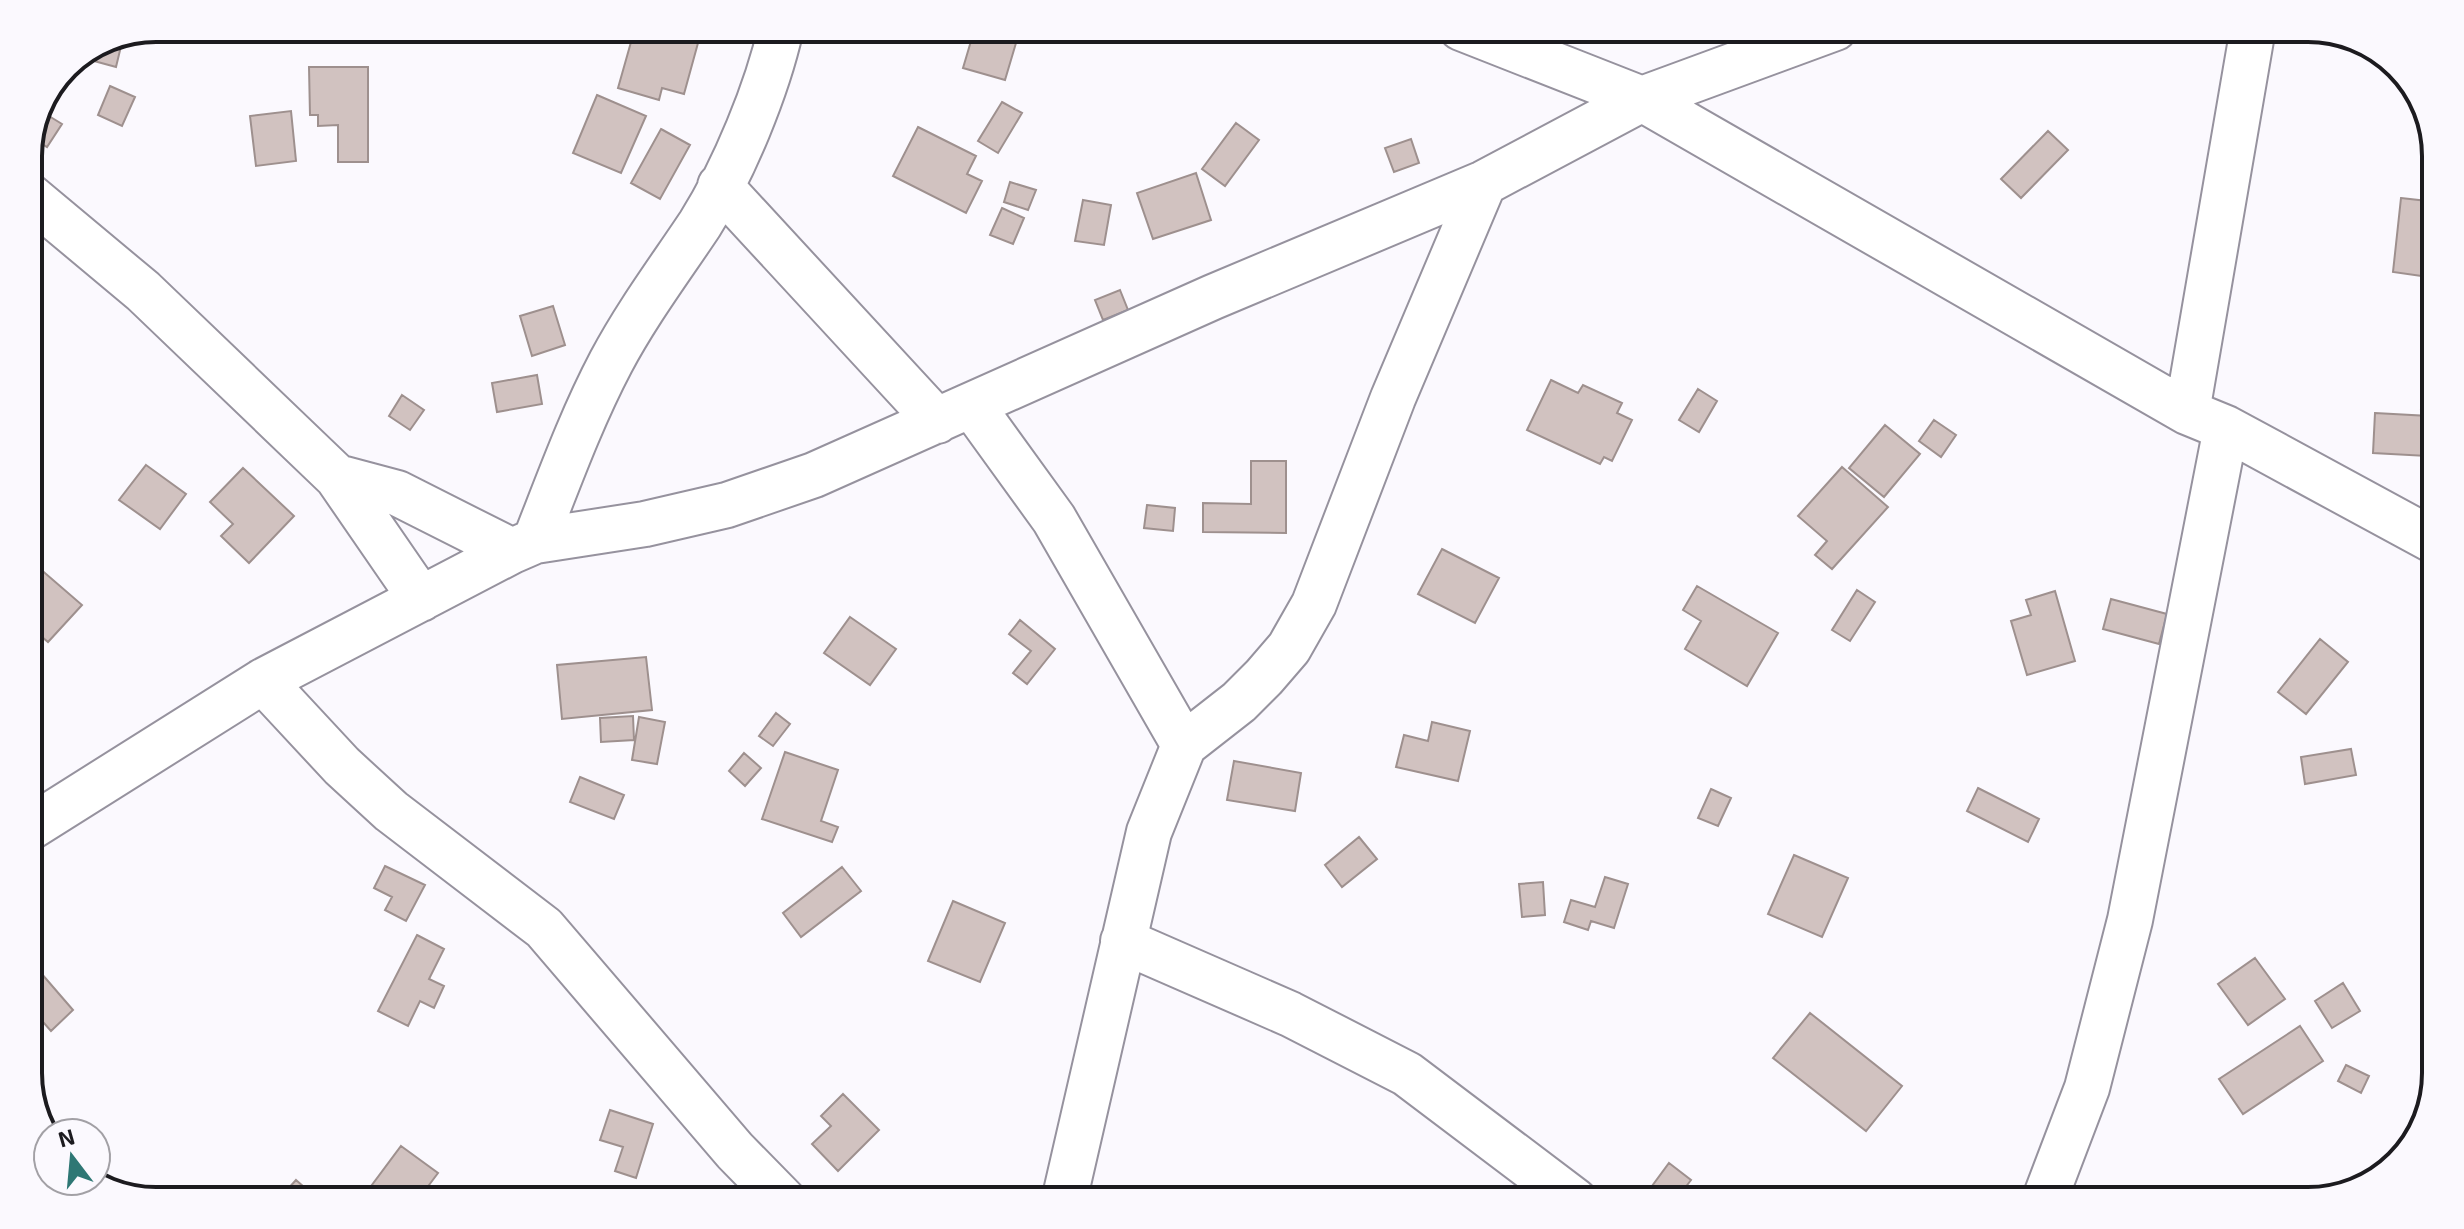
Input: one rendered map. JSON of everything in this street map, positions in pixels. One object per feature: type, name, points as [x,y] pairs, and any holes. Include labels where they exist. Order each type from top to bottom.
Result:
[{"type":"street","points":[[524,546],[611,361],[701,222],[720,186],[771,74],[778,42]]},
{"type":"street","points":[[1497,42],[1642,99],[2207,420],[2422,535]]},
{"type":"street","points":[[42,820],[263,681],[524,546],[727,505],[814,475],[1213,297],[1484,183],[1642,99],[1797,42]]},
{"type":"street","points":[[2049,1187],[2087,1088],[2130,920],[2207,420],[2251,42]]},
{"type":"street","points":[[1067,1187],[1149,832],[1184,745],[1239,702],[1264,677],[1289,648],[1314,604],[1393,398],[1484,183]]},
{"type":"street","points":[[720,186],[955,414],[1054,519],[1184,745]]},
{"type":"street","points":[[42,207],[143,291],[337,477],[421,599]]},
{"type":"street","points":[[337,477],[397,493],[524,546]]},
{"type":"street","points":[[263,681],[342,766],[391,811],[544,928],[735,1151],[770,1187]]},
{"type":"street","points":[[1123,941],[1290,1014],[1407,1074],[1536,1187]]},
{"type":"building","points":[[631,42],[698,43],[684,94],[662,88],[659,100],[618,88]]},
{"type":"building","points":[[971,42],[1016,43],[1005,80],[963,68]]},
{"type":"building","points":[[120,49],[116,67],[93,61]]},
{"type":"building","points":[[309,67],[368,67],[368,162],[338,162],[338,125],[318,126],[318,115],[310,115]]},
{"type":"building","points":[[110,86],[135,97],[122,126],[98,115]]},
{"type":"building","points":[[597,95],[646,116],[621,173],[573,153]]},
{"type":"building","points":[[1002,102],[1022,113],[998,153],[978,141]]},
{"type":"building","points":[[291,111],[296,161],[256,166],[250,116]]},
{"type":"building","points":[[50,117],[62,124],[47,147],[43,144]]},
{"type":"building","points":[[1236,123],[1259,140],[1225,186],[1202,169]]},
{"type":"building","points":[[918,127],[976,156],[967,174],[982,181],[966,213],[893,176]]},
{"type":"building","points":[[661,129],[690,145],[660,199],[631,183]]},
{"type":"building","points":[[2048,131],[2068,150],[2021,198],[2001,179]]},
{"type":"building","points":[[1411,139],[1419,163],[1394,172],[1385,148]]},
{"type":"building","points":[[1196,173],[1211,220],[1153,239],[1137,193]]},
{"type":"building","points":[[1010,182],[1036,190],[1028,210],[1004,202]]},
{"type":"building","points":[[2401,198],[2422,200],[2422,276],[2393,272]]},
{"type":"building","points":[[1083,200],[1111,205],[1104,245],[1075,241]]},
{"type":"building","points":[[1002,208],[1024,218],[1013,244],[990,235]]},
{"type":"building","points":[[1120,290],[1128,310],[1103,320],[1095,300]]},
{"type":"building","points":[[553,306],[565,345],[532,356],[520,316]]},
{"type":"building","points":[[537,375],[542,404],[497,412],[492,383]]},
{"type":"building","points":[[1551,380],[1578,393],[1583,385],[1622,403],[1617,413],[1632,420],[1612,461],[1604,457],[1600,464],[1527,430]]},
{"type":"building","points":[[1698,389],[1717,401],[1699,432],[1679,420]]},
{"type":"building","points":[[402,395],[424,410],[410,430],[389,416]]},
{"type":"building","points":[[2375,413],[2422,416],[2422,456],[2373,453]]},
{"type":"building","points":[[1934,420],[1956,435],[1941,457],[1919,441]]},
{"type":"building","points":[[1885,425],[1920,454],[1884,497],[1849,468]]},
{"type":"building","points":[[1251,461],[1286,461],[1286,533],[1203,532],[1203,503],[1251,504]]},
{"type":"building","points":[[146,465],[186,494],[160,529],[119,500]]},
{"type":"building","points":[[1842,467],[1888,507],[1832,569],[1815,555],[1827,541],[1798,516]]},
{"type":"building","points":[[243,468],[294,516],[249,563],[221,536],[233,524],[210,502]]},
{"type":"building","points":[[1147,505],[1175,508],[1173,531],[1144,528]]},
{"type":"building","points":[[1442,549],[1499,578],[1475,623],[1418,594]]},
{"type":"building","points":[[42,570],[82,605],[48,642],[42,637]]},
{"type":"building","points":[[1697,586],[1778,633],[1747,686],[1685,649],[1701,621],[1683,610]]},
{"type":"building","points":[[1857,590],[1875,602],[1850,641],[1832,630]]},
{"type":"building","points":[[2055,591],[2075,661],[2027,675],[2011,621],[2031,615],[2026,600]]},
{"type":"building","points":[[2111,599],[2167,614],[2159,644],[2103,629]]},
{"type":"building","points":[[850,617],[896,649],[870,685],[824,653]]},
{"type":"building","points":[[1020,620],[1055,649],[1027,684],[1013,673],[1031,651],[1009,634]]},
{"type":"building","points":[[2320,639],[2348,662],[2306,714],[2278,692]]},
{"type":"building","points":[[646,657],[652,710],[562,719],[557,665]]},
{"type":"building","points":[[776,713],[790,724],[773,746],[759,736]]},
{"type":"building","points":[[633,716],[634,740],[601,742],[600,718]]},
{"type":"building","points":[[639,717],[665,722],[657,764],[632,760]]},
{"type":"building","points":[[1432,722],[1470,731],[1458,781],[1396,767],[1404,735],[1428,741]]},
{"type":"building","points":[[2351,749],[2356,775],[2305,784],[2301,757]]},
{"type":"building","points":[[785,752],[838,770],[821,821],[838,827],[832,842],[762,819]]},
{"type":"building","points":[[744,753],[761,768],[745,786],[729,771]]},
{"type":"building","points":[[1234,761],[1301,773],[1295,811],[1227,800]]},
{"type":"building","points":[[580,777],[624,795],[614,819],[570,802]]},
{"type":"building","points":[[1978,788],[2039,819],[2028,842],[1967,811]]},
{"type":"building","points":[[1711,789],[1731,798],[1718,826],[1698,818]]},
{"type":"building","points":[[1359,837],[1377,859],[1342,887],[1325,865]]},
{"type":"building","points":[[1794,855],[1848,878],[1822,937],[1768,914]]},
{"type":"building","points":[[385,866],[425,885],[406,921],[385,910],[392,897],[374,888]]},
{"type":"building","points":[[842,867],[861,891],[801,937],[783,913]]},
{"type":"building","points":[[1605,877],[1628,884],[1614,928],[1591,921],[1588,930],[1564,922],[1571,900],[1595,907]]},
{"type":"building","points":[[1543,882],[1545,915],[1522,917],[1519,884]]},
{"type":"building","points":[[953,901],[1005,923],[980,982],[928,961]]},
{"type":"building","points":[[417,935],[444,949],[429,979],[444,986],[434,1008],[420,1001],[408,1026],[378,1011]]},
{"type":"building","points":[[2255,958],[2285,999],[2248,1025],[2218,984]]},
{"type":"building","points":[[42,974],[73,1010],[51,1031],[42,1021]]},
{"type":"building","points":[[2343,983],[2360,1011],[2332,1028],[2315,1001]]},
{"type":"building","points":[[1810,1013],[1902,1086],[1866,1131],[1773,1058]]},
{"type":"building","points":[[2300,1026],[2323,1061],[2243,1114],[2219,1079]]},
{"type":"building","points":[[2346,1065],[2369,1076],[2361,1093],[2338,1081]]},
{"type":"building","points":[[843,1094],[879,1130],[838,1171],[812,1144],[831,1126],[821,1116]]},
{"type":"building","points":[[610,1110],[653,1124],[636,1178],[615,1171],[623,1147],[600,1140]]},
{"type":"building","points":[[401,1146],[438,1173],[428,1187],[370,1187]]},
{"type":"building","points":[[1669,1163],[1691,1180],[1686,1187],[1651,1187]]},
{"type":"building","points":[[296,1180],[304,1187],[290,1187]]}]
